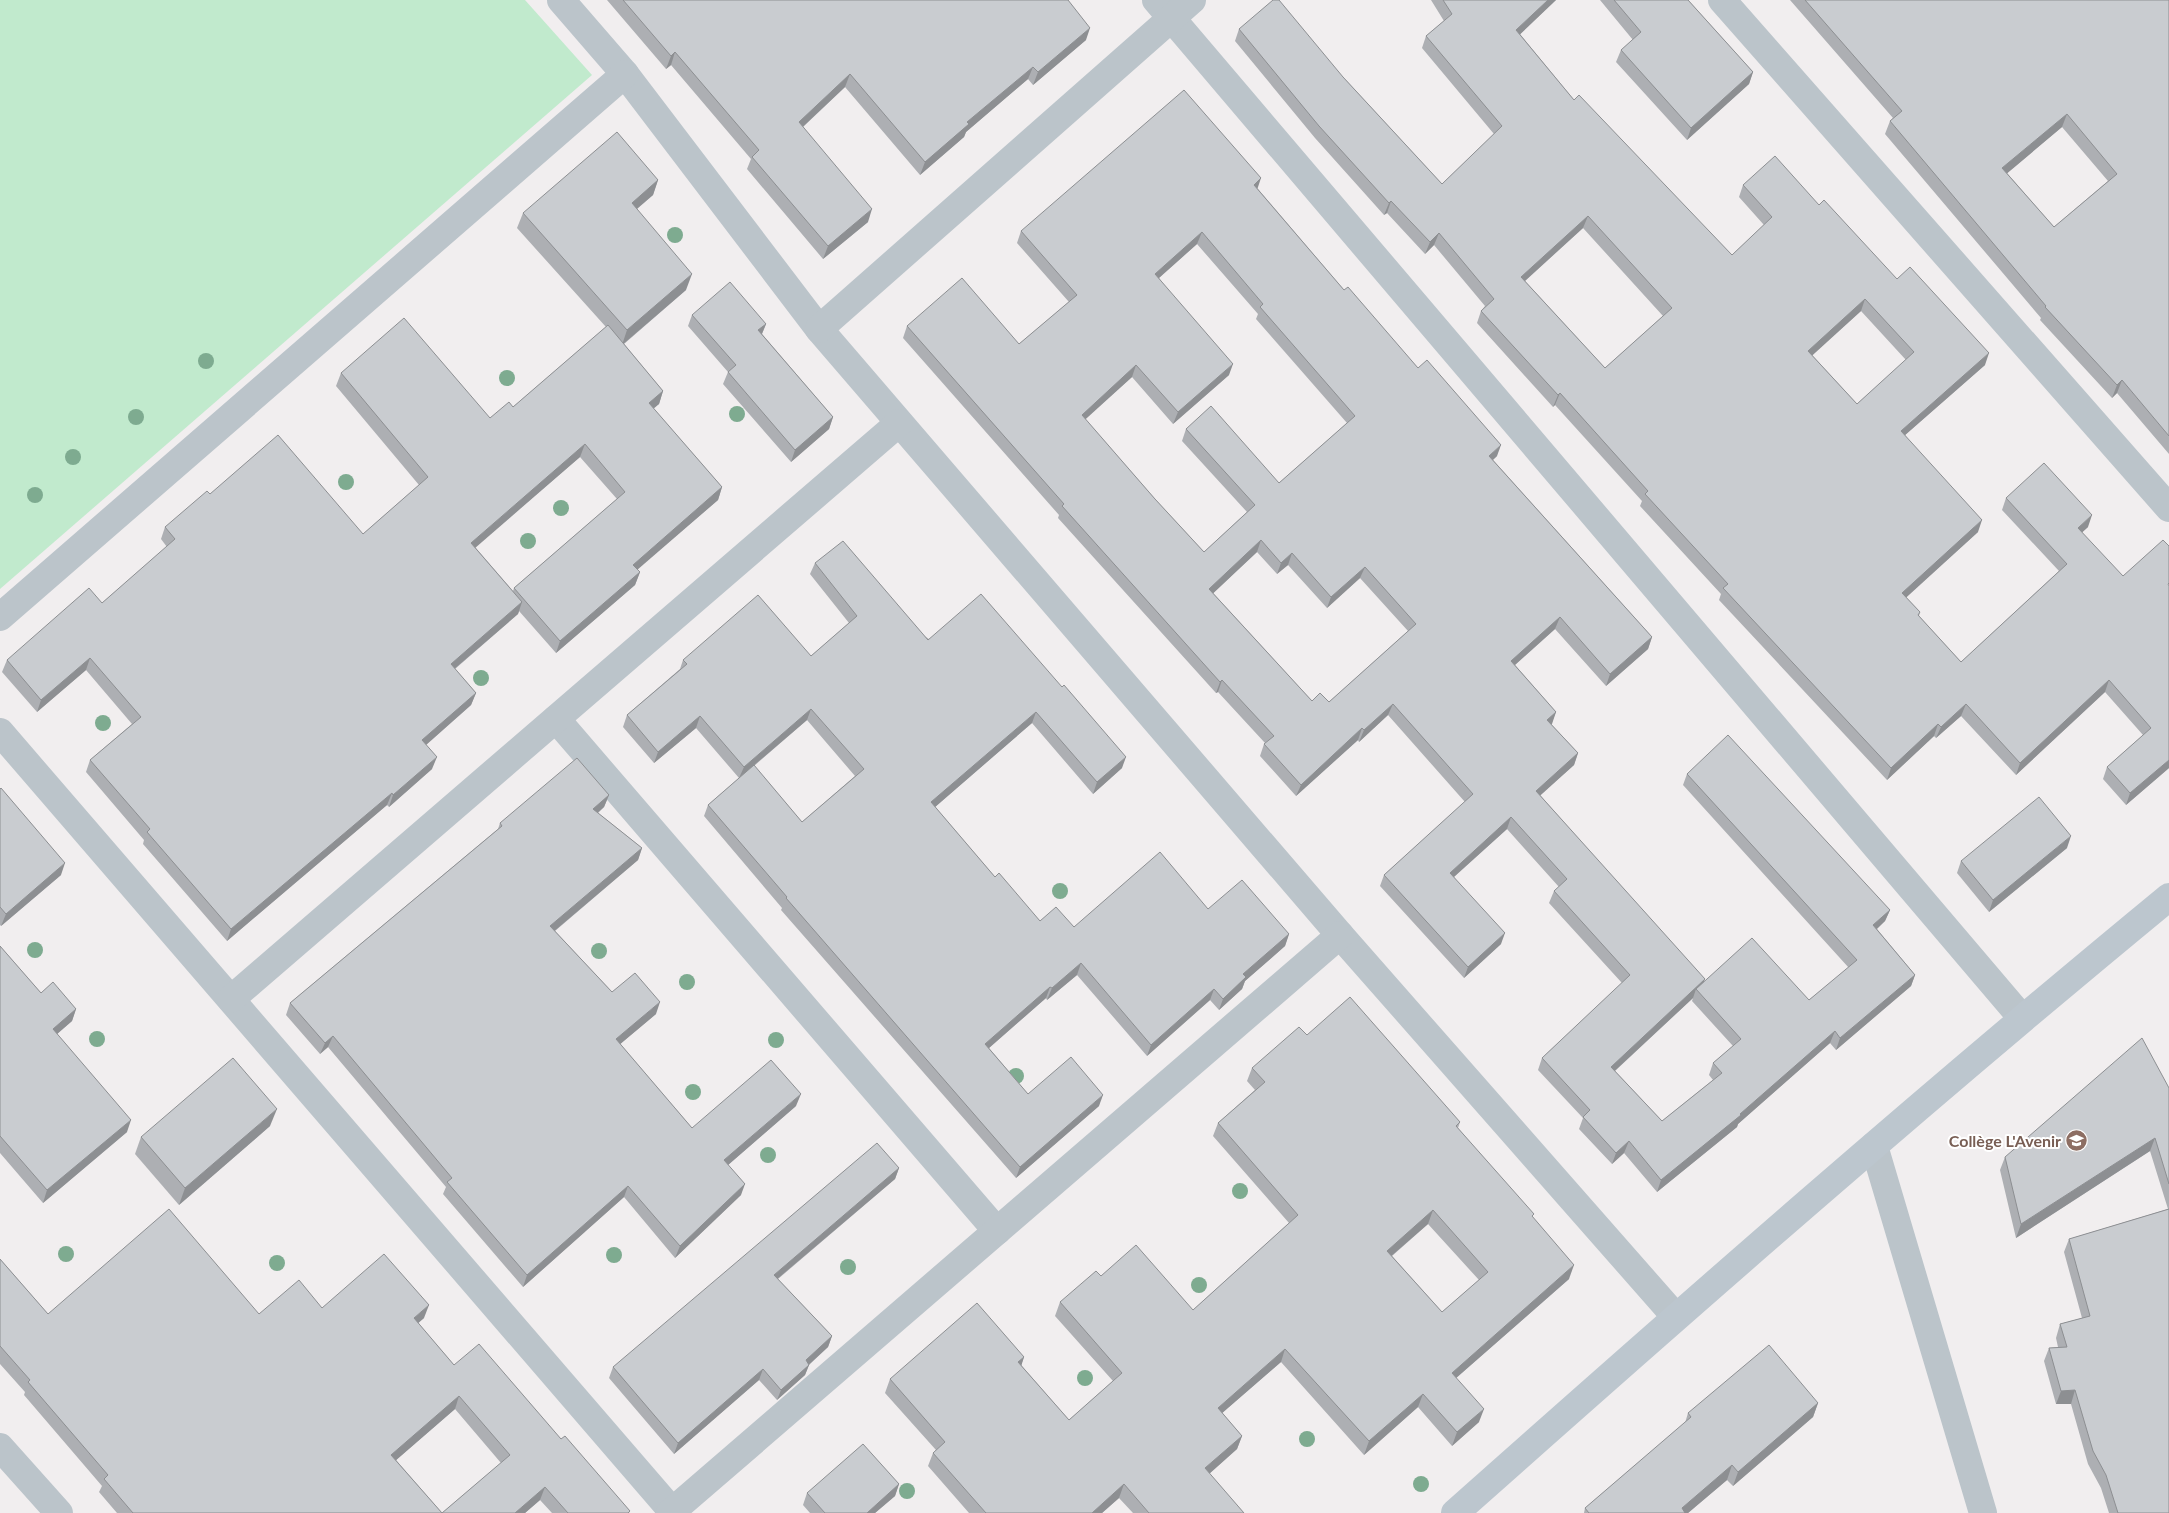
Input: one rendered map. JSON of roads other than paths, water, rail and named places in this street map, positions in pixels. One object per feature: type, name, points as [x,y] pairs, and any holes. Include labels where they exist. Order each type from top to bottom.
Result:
[{"type":"street","points":[[560,0],[625,74],[819,330],[1340,935],[1675,1316]]},
{"type":"street","points":[[819,330],[1163,9],[1192,0]]},
{"type":"street","points":[[1722,0],[2169,508]]},
{"type":"street","points":[[1163,9],[2022,1018]]},
{"type":"street","points":[[0,617],[625,74]]},
{"type":"street","points":[[231,999],[899,423]]},
{"type":"street","points":[[556,719],[997,1231]]},
{"type":"street","points":[[0,732],[671,1512],[1340,935]]},
{"type":"street","points":[[1456,1513],[1675,1316],[2022,1018],[2169,898]]},
{"type":"street","points":[[1874,1146],[1983,1513]]},
{"type":"street","points":[[0,1447],[59,1513]]},
{"type":"place","name":"Collège L'Avenir","points":[[2077,1141]]}]
